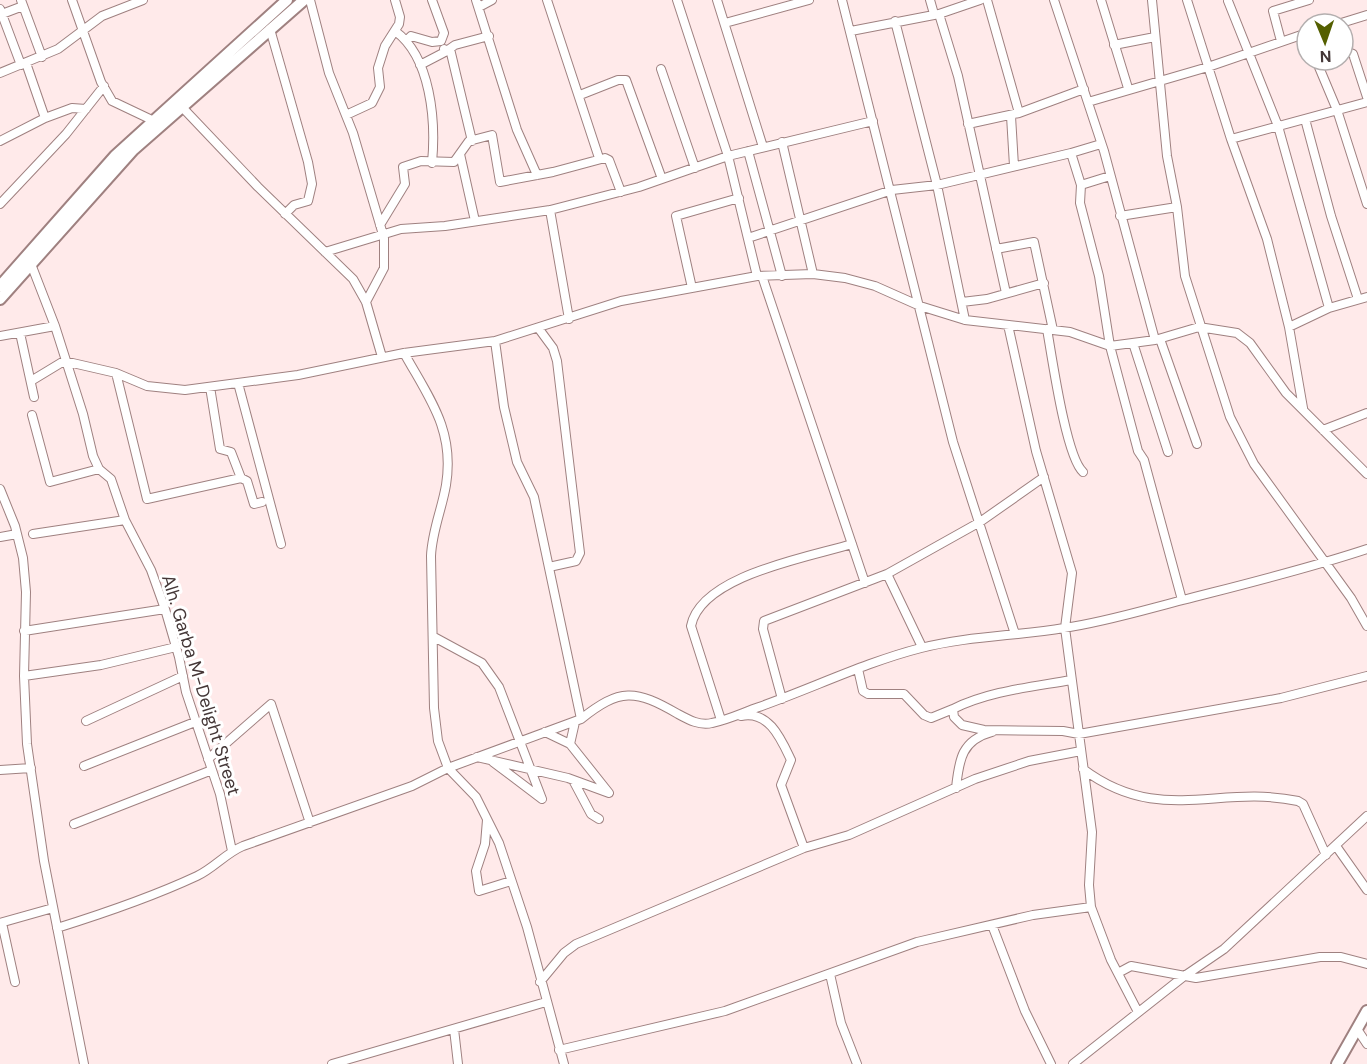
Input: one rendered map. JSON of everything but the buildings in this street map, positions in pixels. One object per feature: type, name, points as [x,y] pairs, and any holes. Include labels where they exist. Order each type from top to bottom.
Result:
[{"type":"main road","points":[[0,286],[77,196],[152,120],[287,0]]},
{"type":"main road","points":[[0,299],[133,150],[304,0]]},
{"type":"main road","points":[[1337,1064],[1367,1011]]},
{"type":"street","points":[[72,0],[104,86],[112,101],[152,120]]},
{"type":"street","points":[[0,73],[58,49],[83,28],[102,16],[143,0]]},
{"type":"street","points":[[309,0],[329,73],[346,115],[383,234],[384,268],[366,302]]},
{"type":"street","points":[[346,115],[372,103],[381,87],[378,68],[385,46],[395,31],[400,17],[395,0]]},
{"type":"street","points":[[432,0],[444,33],[441,41]]},
{"type":"street","points":[[492,0],[477,4],[517,129],[537,175]]},
{"type":"street","points":[[547,0],[599,158]]},
{"type":"street","points":[[677,0],[728,156],[748,238],[760,276],[865,583]]},
{"type":"street","points":[[717,0],[763,147]]},
{"type":"street","points":[[725,23],[809,0]]},
{"type":"street","points":[[842,0],[892,190],[953,442],[1015,634]]},
{"type":"street","points":[[930,0],[937,14],[969,124],[1006,293]]},
{"type":"street","points":[[851,31],[937,14],[980,0]]},
{"type":"street","points":[[987,0],[1019,113]]},
{"type":"street","points":[[1054,0],[1101,144],[1157,339],[1197,444]]},
{"type":"street","points":[[1101,0],[1128,88]]},
{"type":"street","points":[[1152,0],[1167,156],[1177,207],[1185,276],[1199,327],[1230,417],[1254,464],[1351,598],[1367,626]]},
{"type":"street","points":[[1187,0],[1231,139],[1267,239],[1289,327],[1303,410]]},
{"type":"street","points":[[1281,41],[1273,11],[1309,0]]},
{"type":"street","points":[[1228,1],[1278,126],[1329,308]]},
{"type":"street","points":[[42,57],[22,3],[1,11],[45,118]]},
{"type":"street","points":[[895,21],[936,185],[965,321]]},
{"type":"street","points":[[270,29],[308,162],[312,184],[308,201],[294,205],[285,214]]},
{"type":"street","points":[[395,31],[407,40],[420,65],[435,122],[432,163]]},
{"type":"street","points":[[407,40],[411,36],[432,42],[441,41]]},
{"type":"street","points":[[420,65],[447,50],[489,36]]},
{"type":"street","points":[[1114,45],[1155,37]]},
{"type":"street","points":[[1088,102],[1128,88],[1208,67],[1295,37]]},
{"type":"street","points":[[441,41],[447,50],[472,141]]},
{"type":"street","points":[[1355,60],[1367,97]]},
{"type":"street","points":[[661,69],[695,168]]},
{"type":"street","points":[[1321,72],[1337,110],[1367,204]]},
{"type":"street","points":[[580,95],[618,80],[626,80],[662,179]]},
{"type":"street","points":[[0,204],[66,134],[104,86]]},
{"type":"street","points":[[969,124],[1011,116],[1084,89]]},
{"type":"street","points":[[1231,139],[1367,102]]},
{"type":"street","points":[[181,106],[285,214],[353,279],[366,302],[382,357]]},
{"type":"street","points":[[0,141],[45,118],[72,108],[86,109]]},
{"type":"street","points":[[1011,116],[1014,166]]},
{"type":"street","points":[[1289,327],[1329,308],[1364,299],[1305,119]]},
{"type":"street","points":[[325,252],[414,226],[445,226],[550,210],[621,192],[728,156],[873,121]]},
{"type":"street","points":[[380,225],[405,184],[403,166],[421,161],[454,162],[472,141],[492,135],[500,182],[537,175],[599,158],[609,160],[621,192]]},
{"type":"street","points":[[782,142],[813,274]]},
{"type":"street","points":[[748,238],[892,190],[936,185],[1101,144]]},
{"type":"street","points":[[748,151],[782,276]]},
{"type":"street","points":[[1071,153],[1081,185],[1080,203],[1099,276],[1110,346],[1182,600]]},
{"type":"street","points":[[460,154],[475,221]]},
{"type":"street","points":[[1081,185],[1110,176]]},
{"type":"street","points":[[692,288],[676,216],[739,198]]},
{"type":"street","points":[[1120,216],[1177,207]]},
{"type":"street","points":[[550,210],[569,319]]},
{"type":"street","points":[[996,249],[1034,242],[1044,283],[1068,438],[1079,468],[1083,472]]},
{"type":"street","name":"Alh. Garba M-Delight Street","points":[[31,264],[55,326],[64,361],[83,414],[90,446],[99,469],[111,479],[125,520],[151,570],[165,609],[195,722],[212,770],[232,851]]},
{"type":"street","points":[[31,381],[64,361],[116,373],[147,386],[166,389],[210,387],[298,375],[404,353],[495,341],[539,329],[621,301],[760,276],[813,274],[845,278],[874,286],[920,306],[965,321],[1050,330],[1110,346],[1157,339],[1199,327],[1237,333],[1250,343],[1286,393],[1367,474]]},
{"type":"street","points":[[962,302],[1044,283]]},
{"type":"street","points":[[1008,325],[1044,477],[1072,573],[1065,628],[1092,832],[1089,885],[1091,907],[1118,974],[1138,1012]]},
{"type":"street","points":[[0,336],[55,326]]},
{"type":"street","points":[[539,329],[553,348],[557,361],[580,557],[576,561],[549,567]]},
{"type":"street","points":[[20,333],[34,397]]},
{"type":"street","points":[[495,341],[504,407],[517,462],[534,496],[578,720],[570,744]]},
{"type":"street","points":[[1133,343],[1168,452]]},
{"type":"street","points":[[404,353],[441,418],[448,450],[446,487],[432,537],[436,732],[448,768],[476,797],[487,818],[511,881],[564,1064]]},
{"type":"street","points":[[116,373],[147,499],[241,478],[247,481],[254,504],[262,502]]},
{"type":"street","points":[[238,383],[281,544]]},
{"type":"street","points":[[210,387],[220,449],[231,452],[241,478]]},
{"type":"street","points":[[1323,430],[1367,413]]},
{"type":"street","points":[[32,415],[50,482],[99,469]]},
{"type":"street","points":[[782,699],[763,629],[764,621],[887,574],[980,522],[1044,477]]},
{"type":"street","points":[[0,489],[17,534],[26,592],[24,676],[31,768],[53,908],[84,1064]]},
{"type":"street","points":[[33,534],[125,520]]},
{"type":"street","points":[[0,537],[17,534]]},
{"type":"street","points":[[722,720],[691,626],[693,616],[721,589],[766,568],[852,544]]},
{"type":"street","points":[[722,720],[922,647],[985,636],[1065,628],[1324,563],[1367,549]]},
{"type":"street","points":[[887,574],[922,647]]},
{"type":"street","points":[[24,631],[165,609]]},
{"type":"street","points":[[434,637],[482,663],[499,687],[518,742],[542,799],[493,762]]},
{"type":"street","points":[[24,676],[101,665],[176,647]]},
{"type":"street","points":[[858,669],[863,691],[868,694],[904,694],[924,715],[932,718],[1010,691],[1071,680]]},
{"type":"street","points":[[86,721],[183,676]]},
{"type":"street","points":[[953,709],[954,717],[962,725],[996,731],[1063,731],[1080,734],[1281,698],[1367,676]]},
{"type":"street","points":[[57,928],[139,901],[199,875],[232,851],[412,786],[448,768],[578,720],[617,695],[628,694],[660,704],[689,721],[702,724],[748,715],[761,718],[777,731],[791,760],[781,785],[804,848]]},
{"type":"street","points":[[208,759],[271,704],[310,823]]},
{"type":"street","points":[[84,766],[195,722]]},
{"type":"street","points":[[956,788],[964,750],[975,737],[996,731]]},
{"type":"street","points":[[477,757],[529,769],[609,793],[570,744],[545,732]]},
{"type":"street","points":[[540,982],[564,953],[576,944],[804,848],[849,835],[956,788],[1029,761],[1081,751]]},
{"type":"street","points":[[0,770],[31,768]]},
{"type":"street","points":[[1083,769],[1112,788],[1153,800],[1191,801],[1255,795],[1298,801],[1303,804],[1326,855]]},
{"type":"street","points":[[74,824],[212,770]]},
{"type":"street","points":[[574,782],[591,814],[599,819]]},
{"type":"street","points":[[1077,1063],[1183,976],[1224,949],[1367,816]]},
{"type":"street","points":[[487,818],[485,844],[476,871],[479,891],[511,881]]},
{"type":"street","points":[[1336,846],[1367,890]]},
{"type":"street","points":[[559,1050],[725,1011],[908,945],[1033,915],[1091,907]]},
{"type":"street","points":[[15,982],[1,923],[53,908]]},
{"type":"street","points":[[992,925],[1025,1011],[1051,1064]]},
{"type":"street","points":[[1118,974],[1131,966],[1196,978],[1320,957],[1341,957],[1367,964]]},
{"type":"street","points":[[830,974],[841,1023],[858,1064]]},
{"type":"street","points":[[336,1063],[546,1002]]},
{"type":"street","points":[[454,1029],[458,1064]]},
{"type":"street","points":[[1357,1029],[1367,1044]]}]
